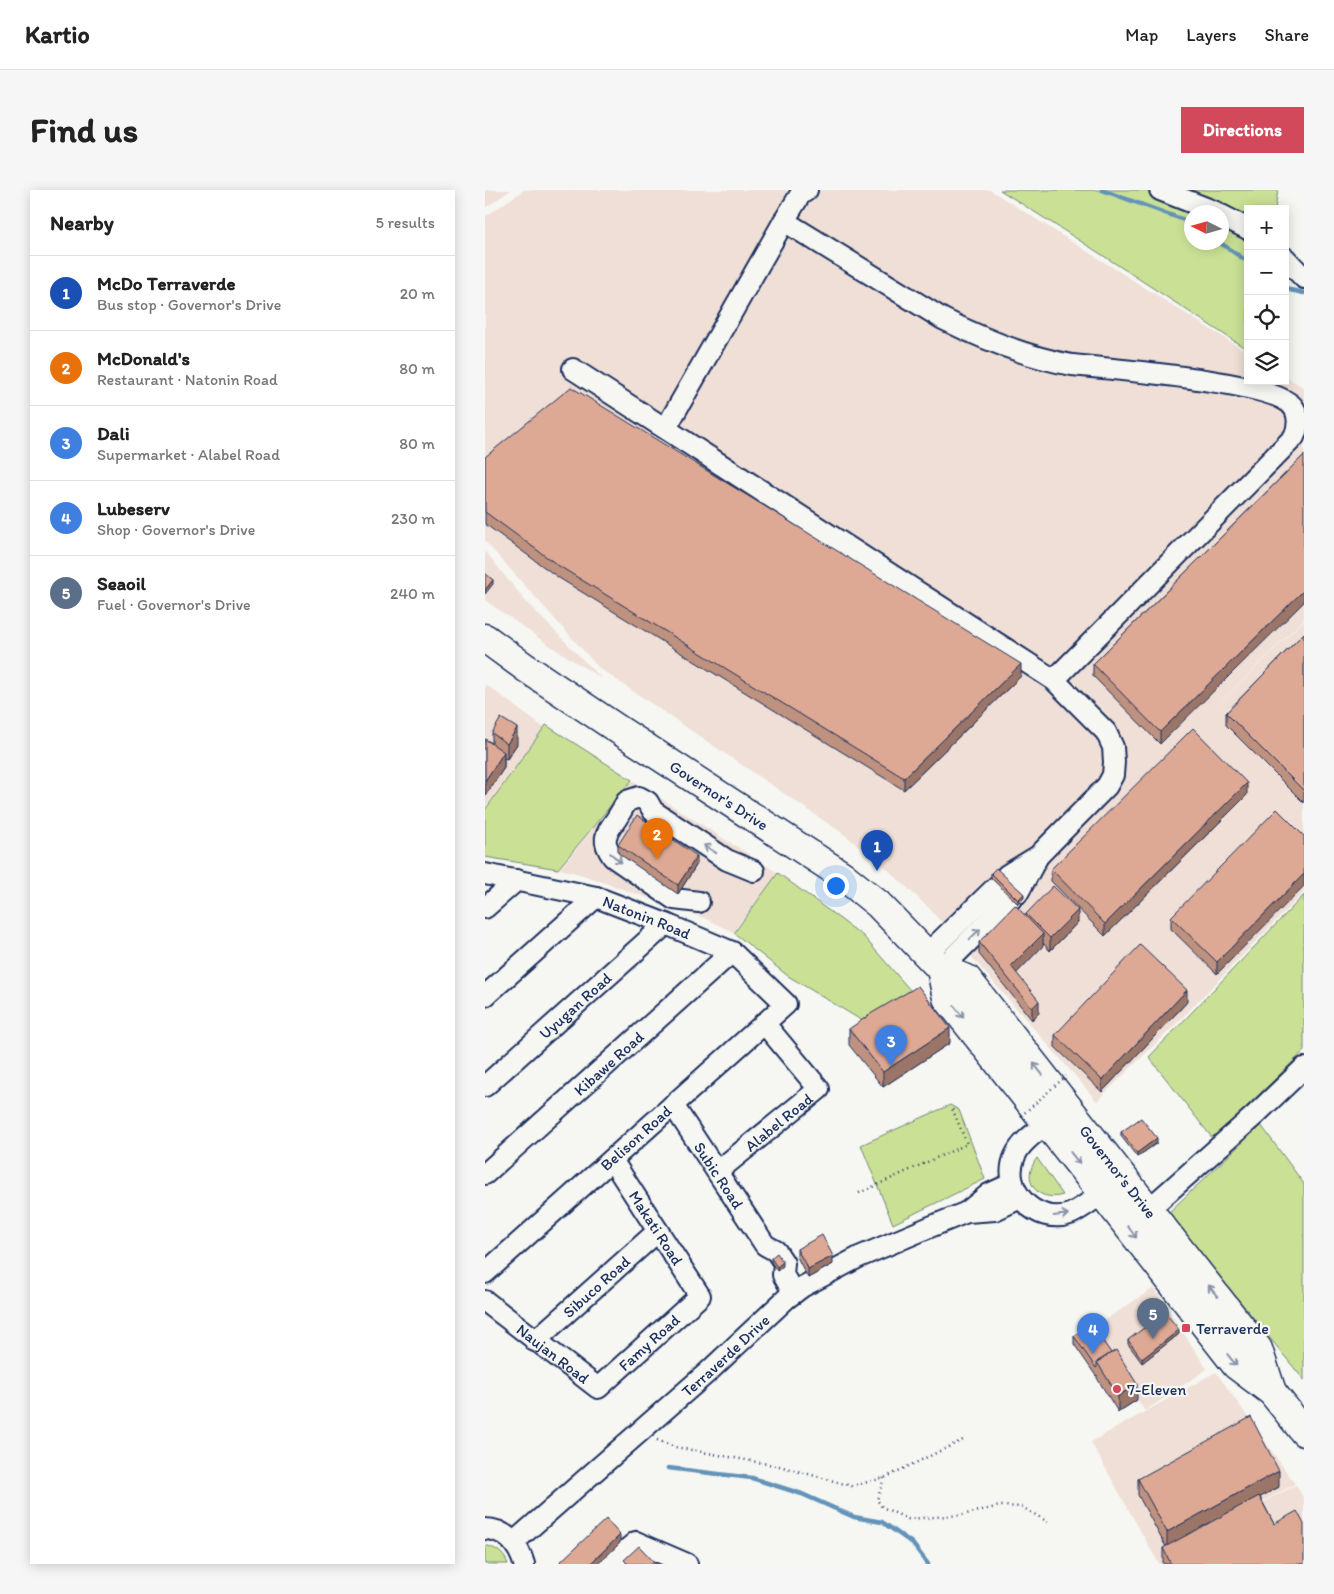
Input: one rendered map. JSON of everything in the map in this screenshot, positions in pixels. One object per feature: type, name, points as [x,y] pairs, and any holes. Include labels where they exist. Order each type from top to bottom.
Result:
[{"type":"highway","name":"Governor's Drive","points":[[485,638],[608,723],[836,870],[878,904],[934,961],[967,979],[1058,1115],[1113,1185],[1236,1366],[1272,1392],[1304,1432]]},
{"type":"highway","name":"Governor's Drive","points":[[1113,1185],[1149,1209],[1258,1349],[1272,1392]]},
{"type":"street","points":[[666,428],[783,221],[800,195],[807,190]]},
{"type":"street","points":[[1160,190],[1198,205]]},
{"type":"street","points":[[1229,219],[1244,227]]},
{"type":"street","points":[[783,221],[943,319],[968,332],[1050,361],[1217,381],[1285,400],[1294,408],[1299,425],[1294,437],[1054,680]]},
{"type":"street","points":[[1289,262],[1304,278]]},
{"type":"street","points":[[573,369],[1054,680],[1106,732],[1113,747],[1113,775],[1107,786],[1038,856],[1007,875],[1008,889],[934,961]]},
{"type":"street","points":[[699,902],[675,899],[613,857],[605,841],[607,832],[627,800],[639,797],[648,802],[653,811],[727,860],[754,871]]},
{"type":"street","name":"Natonin Road","points":[[485,874],[596,897],[732,952],[786,1004]]},
{"type":"street","points":[[485,908],[517,880]]},
{"type":"street","points":[[485,996],[596,897]]},
{"type":"street","name":"Uyugan Road","points":[[485,1086],[666,924]]},
{"type":"street","name":"Kibawe Road","points":[[485,1174],[732,952]]},
{"type":"street","name":"Belison Road","points":[[485,1273],[786,1004]]},
{"type":"street","name":"Alabel Road","points":[[718,1171],[819,1090],[764,1023]]},
{"type":"street","points":[[1149,1209],[1255,1115],[1304,1068]]},
{"type":"street","name":"Subic Road","points":[[673,1105],[765,1245],[765,1257],[773,1270],[783,1275],[794,1293]]},
{"type":"street","points":[[1058,1115],[1020,1146],[1014,1158],[1012,1170],[1016,1190],[1030,1208],[1043,1215],[1071,1214],[1113,1185]]},
{"type":"street","name":"Makati Road","points":[[611,1160],[700,1296]]},
{"type":"street","name":"Terraverde Drive","points":[[514,1542],[640,1432],[794,1293],[859,1257],[967,1212],[995,1210],[1016,1190]]},
{"type":"street","name":"Sibuco Road","points":[[535,1341],[658,1231]]},
{"type":"street","name":"Famy Road","points":[[598,1388],[700,1296]]},
{"type":"street","name":"Naujan Road","points":[[485,1301],[598,1388]]},
{"type":"street","points":[[485,1529],[503,1534],[514,1542],[524,1564]]},
{"type":"street","points":[[609,1564],[636,1542],[685,1564]]},
{"type":"path","points":[[1021,1116],[1066,1076]]},
{"type":"path","points":[[859,1193],[967,1144],[952,1108]]},
{"type":"path","points":[[640,1432],[675,1447],[779,1466],[852,1486],[884,1478],[965,1439]]},
{"type":"path","points":[[884,1478],[877,1500],[881,1507],[908,1519],[962,1515],[1000,1506],[1021,1507],[1048,1522]]},
{"type":"shaded area","points":[[485,190],[511,190],[485,208]]},
{"type":"shaded area","points":[[524,190],[990,190],[1244,350],[1244,385],[1289,385],[1289,379],[1304,388],[1304,619],[1182,741],[1304,620],[1304,892],[1183,1017],[1097,1101],[929,908],[883,865],[845,835],[599,668],[485,541],[485,217]]},
{"type":"shaded area","points":[[485,551],[527,603],[602,679],[543,641],[485,600]]},
{"type":"shaded area","points":[[485,684],[544,728],[485,808]]},
{"type":"shaded area","points":[[632,780],[778,873],[733,932],[704,918],[580,874],[560,869]]},
{"type":"shaded area","points":[[1154,1288],[1207,1369],[1145,1411],[1091,1329]]},
{"type":"shaded area","points":[[1216,1372],[1295,1484],[1180,1546],[1296,1485],[1304,1499],[1304,1564],[1159,1564],[1091,1442]]},
{"type":"green space","points":[[1000,190],[1278,190],[1276,205],[1244,205],[1244,347]]},
{"type":"green space","points":[[546,725],[632,780],[558,869],[485,857],[485,810]]},
{"type":"green space","points":[[778,873],[863,936],[917,998],[871,1026],[788,976],[734,933]]},
{"type":"green space","points":[[1304,895],[1304,1051],[1213,1139],[1149,1057]]},
{"type":"green space","points":[[950,1105],[959,1110],[985,1179],[893,1224],[861,1145]]},
{"type":"green space","points":[[1261,1125],[1304,1184],[1304,1380],[1168,1213]]},
{"type":"green space","points":[[1037,1158],[1063,1195],[1046,1196],[1034,1188],[1030,1174]]},
{"type":"green space","points":[[485,1545],[499,1552],[508,1564],[485,1564]]},
{"type":"building","points":[[571,387],[1021,664],[904,778],[559,566],[485,512],[485,457]]},
{"type":"building","points":[[1304,455],[1304,590],[1160,732],[1093,664]]},
{"type":"building","points":[[485,573],[493,580],[485,590]]},
{"type":"building","points":[[1304,633],[1304,791],[1226,713]]},
{"type":"building","points":[[501,718],[517,728],[507,744],[492,733]]},
{"type":"building","points":[[1193,728],[1247,783],[1105,924],[1051,869]]},
{"type":"building","points":[[485,739],[504,752],[485,781]]},
{"type":"building","points":[[1277,809],[1304,836],[1304,874],[1217,962],[1171,917]]},
{"type":"building","points":[[637,815],[697,856],[678,885],[618,845]]},
{"type":"building","points":[[996,868],[1024,894],[1018,900],[991,873]]},
{"type":"building","points":[[1053,886],[1078,910],[1050,938],[1026,914]]},
{"type":"building","points":[[1015,905],[1043,934],[1011,966],[1039,1001],[1032,1008],[979,942]]},
{"type":"building","points":[[1140,945],[1187,990],[1102,1080],[1055,1035]]},
{"type":"building","points":[[918,986],[950,1028],[883,1072],[849,1029]]},
{"type":"building","points":[[1141,1118],[1157,1138],[1137,1153],[1121,1132]]},
{"type":"building","points":[[822,1235],[833,1256],[808,1269],[797,1249]]},
{"type":"building","points":[[777,1253],[783,1262],[777,1267],[771,1258]]},
{"type":"building","points":[[1165,1312],[1179,1330],[1142,1359],[1128,1340]]},
{"type":"building","points":[[1091,1324],[1111,1353],[1097,1362],[1096,1368],[1074,1336]]},
{"type":"building","points":[[1116,1350],[1137,1384],[1118,1396],[1097,1362]]},
{"type":"building","points":[[1251,1417],[1279,1471],[1167,1532],[1138,1479]]},
{"type":"building","points":[[1259,1496],[1274,1524],[1297,1511],[1304,1524],[1304,1564],[1171,1564],[1163,1548]]},
{"type":"building","points":[[606,1519],[620,1535],[590,1564],[558,1564]]},
{"type":"building","points":[[639,1546],[656,1564],[628,1564],[624,1560]]},
{"type":"waterway","points":[[1102,190],[1184,220]]},
{"type":"waterway","points":[[1229,249],[1244,259]]},
{"type":"waterway","points":[[1289,289],[1304,293]]},
{"type":"waterway","points":[[668,1468],[752,1478],[802,1494],[854,1517],[882,1522],[912,1543],[928,1564]]},
{"type":"place","name":"McDonald's","points":[[657,859]]},
{"type":"place","name":"McDo Terraverde","points":[[877,871]]},
{"type":"place","name":"Dali","points":[[891,1066]]},
{"type":"place","name":"Terraverde","points":[[1186,1328]]},
{"type":"place","name":"Seaoil","points":[[1153,1339]]},
{"type":"place","name":"Lubeserv","points":[[1093,1354]]},
{"type":"place","name":"7-Eleven","points":[[1117,1389]]}]
